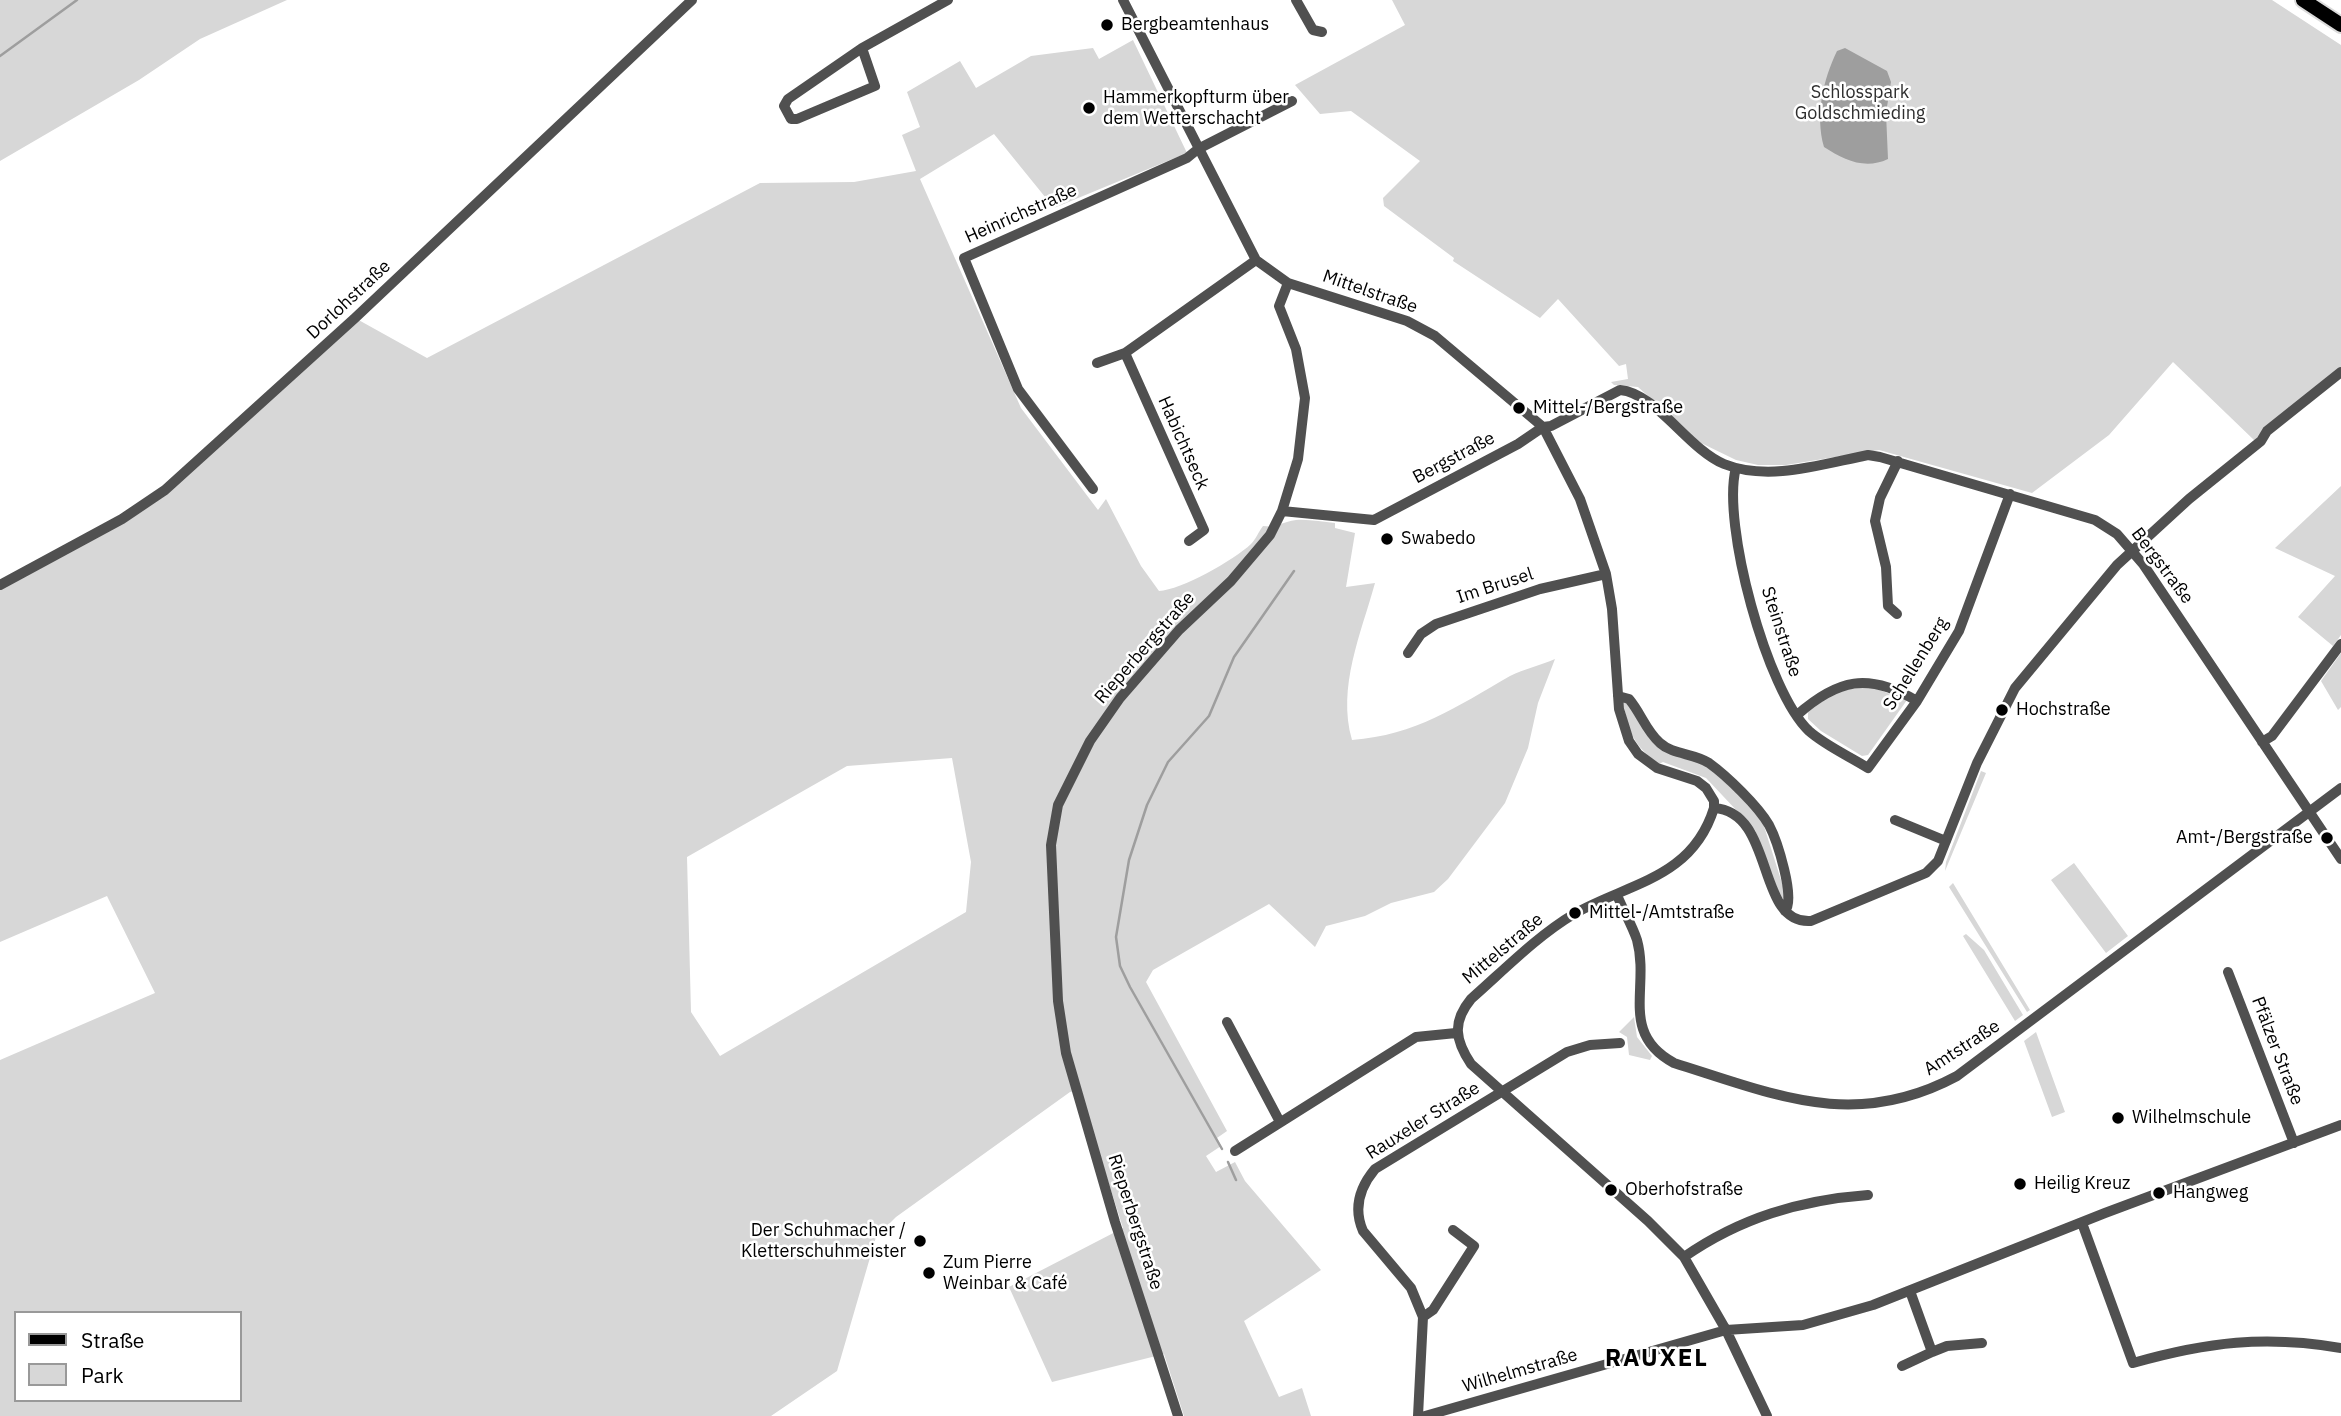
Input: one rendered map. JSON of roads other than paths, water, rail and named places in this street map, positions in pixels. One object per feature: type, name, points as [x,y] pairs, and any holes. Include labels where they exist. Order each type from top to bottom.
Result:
[{"type":"main road","points":[[2304,0],[2341,25]]},
{"type":"street","name":"Dorlohstraße","points":[[0,585],[122,519],[165,490],[365,309],[692,0]]},
{"type":"street","points":[[862,48],[875,86],[797,120],[790,119],[784,106],[788,99],[862,48],[948,0]]},
{"type":"street","points":[[1123,0],[1256,260],[1288,283]]},
{"type":"street","points":[[1296,0],[1313,30],[1322,32]]},
{"type":"street","name":"Heinrichstraße","points":[[1093,488],[1018,389],[964,258],[1187,158],[1198,149],[1292,101]]},
{"type":"street","points":[[1097,363],[1125,352],[1256,260]]},
{"type":"street","name":"Mittelstraße","points":[[1288,283],[1407,321],[1435,336],[1543,426],[1552,439],[1556,454],[1580,499],[1606,573],[1612,609],[1621,722],[1638,754],[1657,768],[1698,781],[1712,796],[1714,808],[1692,846],[1662,875],[1575,913],[1471,999],[1460,1012],[1456,1032]]},
{"type":"street","name":"Rieperbergstraße","points":[[1178,1416],[1115,1222],[1066,1053],[1058,1001],[1051,845],[1058,806],[1090,741],[1112,709],[1179,630],[1231,581],[1270,535],[1282,511],[1298,458],[1304,409],[1304,386],[1296,349],[1279,306],[1288,283]]},
{"type":"street","name":"Habichtseck","points":[[1125,352],[1204,530],[1189,541]]},
{"type":"street","points":[[1714,808],[1729,812],[1749,831],[1785,911],[1798,920],[1811,921],[1926,873],[1938,861],[1977,763],[2015,688],[2132,550],[2189,499],[2261,442],[2267,431],[2294,413],[2341,372]]},
{"type":"street","name":"Bergstraße","points":[[1282,511],[1374,520],[1518,444],[1543,426],[1551,425],[1613,391],[1627,391],[1639,396],[1703,452],[1736,468],[1776,471],[1868,455],[1898,461],[2095,520],[2117,534],[2132,550],[2341,859]]},
{"type":"street","points":[[1897,614],[1888,606],[1886,567],[1875,521],[1880,498],[1898,461]]},
{"type":"street","name":"Steinstraße","points":[[1736,468],[1731,498],[1745,578],[1768,658],[1781,690],[1809,730],[1868,768]]},
{"type":"street","name":"Schellenberg","points":[[1868,768],[1917,701],[1959,631],[2010,494]]},
{"type":"street","name":"Im Brusel","points":[[1408,653],[1420,634],[1436,624],[1540,589],[1606,573]]},
{"type":"street","points":[[2262,742],[2272,736],[2341,645]]},
{"type":"street","points":[[1797,715],[1829,690],[1851,683],[1890,688],[1917,701]]},
{"type":"street","points":[[1618,696],[1629,699],[1653,736],[1663,746],[1707,762],[1726,777],[1768,824],[1786,875],[1790,901],[1785,911]]},
{"type":"street","name":"Amtstraße","points":[[1617,895],[1637,940],[1641,1028],[1660,1056],[1674,1063],[1791,1100],[1819,1105],[1874,1105],[1931,1090],[1957,1076],[2341,788]]},
{"type":"street","points":[[1895,820],[1946,841]]},
{"type":"street","name":"Pfälzer Straße","points":[[2228,972],[2294,1143]]},
{"type":"street","points":[[1227,1022],[1280,1122]]},
{"type":"street","points":[[1235,1151],[1416,1037],[1456,1032],[1461,1050],[1471,1064],[1648,1221],[1684,1257],[1726,1330],[1767,1416]]},
{"type":"street","name":"Rauxeler Straße","points":[[1418,1416],[1423,1317],[1411,1288],[1363,1231],[1358,1220],[1364,1182],[1375,1169],[1567,1052],[1590,1045],[1620,1044]]},
{"type":"street","name":"Wilhelmstraße","points":[[1425,1416],[1726,1330],[1803,1325],[1910,1291],[2341,1125]]},
{"type":"street","points":[[1684,1257],[1714,1237],[1762,1215],[1812,1201],[1868,1195]]},
{"type":"street","points":[[2082,1223],[2133,1363],[2226,1342],[2263,1339],[2341,1348]]},
{"type":"street","points":[[1423,1317],[1433,1310],[1474,1247],[1453,1230]]},
{"type":"street","points":[[1910,1291],[1932,1352]]},
{"type":"street","points":[[1902,1366],[1958,1344],[1982,1343]]},
{"type":"waterway","points":[[0,56],[77,0]]},
{"type":"waterway","points":[[1222,1149],[1130,987],[1120,966],[1116,937],[1129,860],[1147,805],[1168,762],[1209,716],[1234,657],[1294,571]]},
{"type":"waterway","points":[[1228,1162],[1236,1180]]},
{"type":"place","name":"Bergbeamtenhaus","points":[[1107,25]]},
{"type":"place","name":"Hammerkopfturm über dem Wetterschacht","points":[[1089,108]]},
{"type":"place","name":"Mittel-/Bergstraße","points":[[1519,408]]},
{"type":"place","name":"Swabedo","points":[[1387,539]]},
{"type":"place","name":"Hochstraße","points":[[2002,710]]},
{"type":"place","name":"Amt-/Bergstraße","points":[[2327,838]]},
{"type":"place","name":"Mittel-/Amtstraße","points":[[1575,913]]},
{"type":"place","name":"Wilhelmschule","points":[[2118,1118]]},
{"type":"place","name":"Heilig Kreuz","points":[[2020,1184]]},
{"type":"place","name":"Oberhofstraße","points":[[1611,1190]]},
{"type":"place","name":"Hangweg","points":[[2159,1193]]},
{"type":"place","name":"Der Schuhmacher / Kletterschuhmeister","points":[[920,1241]]},
{"type":"place","name":"Zum Pierre Weinbar & Café","points":[[929,1273]]},
{"type":"district","name":"RAUXEL","points":[[1657,1359]]},
{"type":"park label","name":"Schlosspark Goldschmieding","points":[[1860,103]]}]
